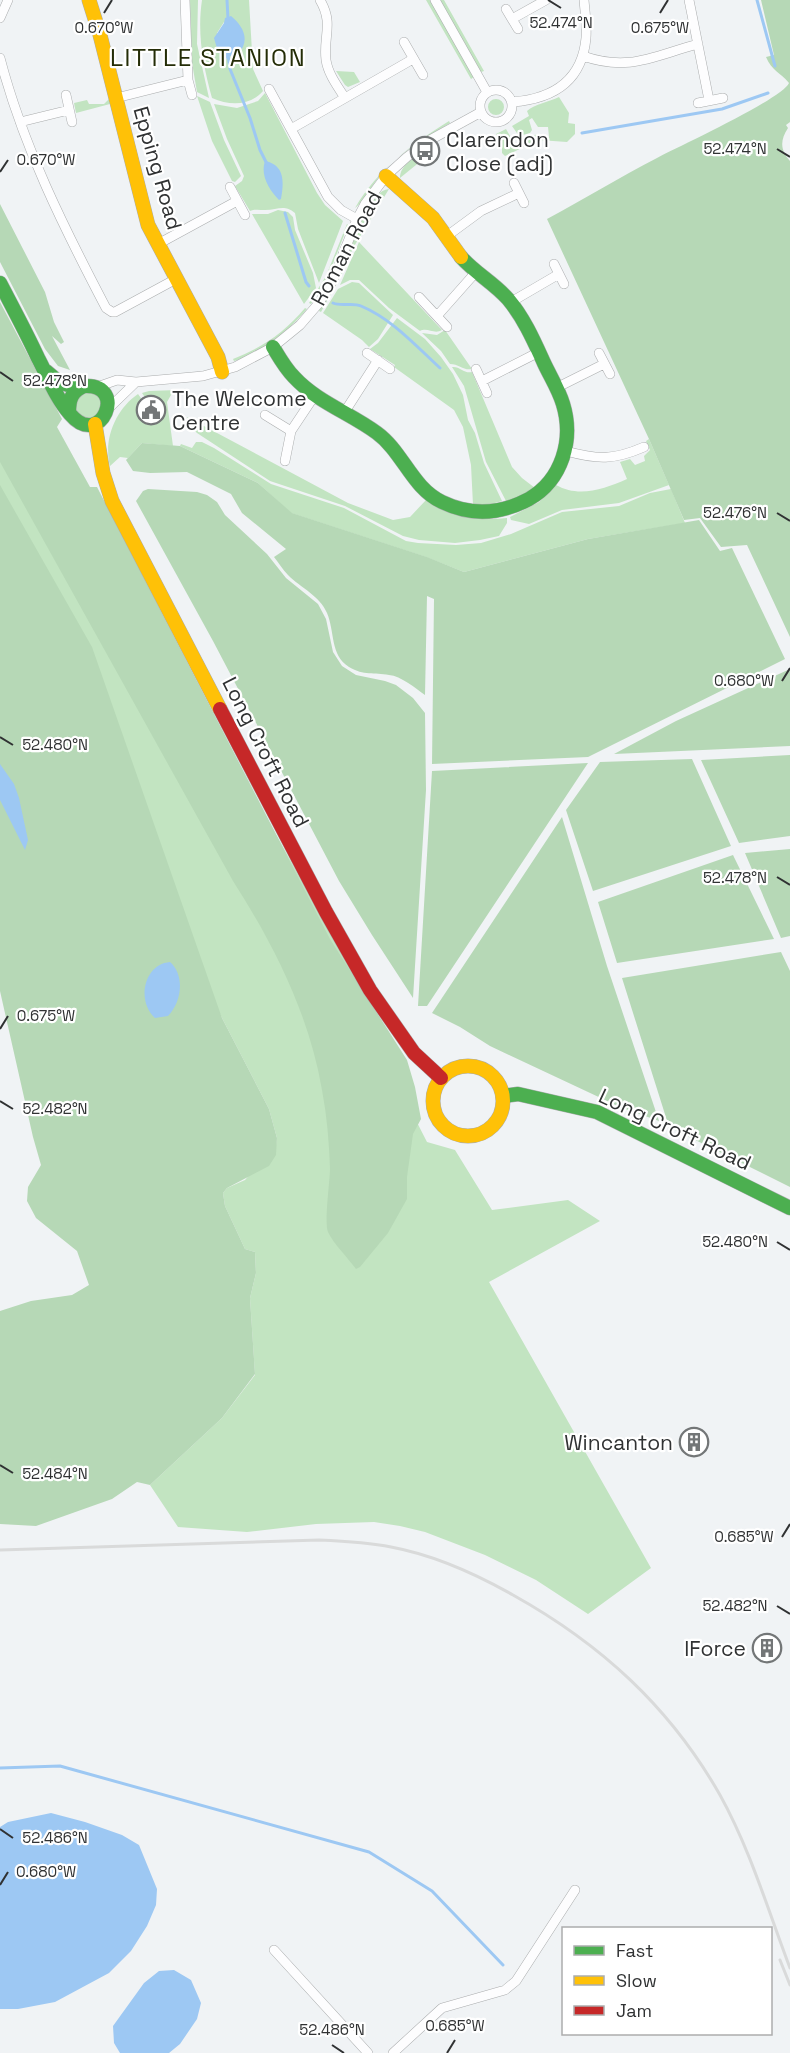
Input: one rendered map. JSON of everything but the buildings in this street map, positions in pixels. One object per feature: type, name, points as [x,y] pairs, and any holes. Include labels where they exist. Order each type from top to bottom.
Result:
[{"type":"street","points":[[0,18],[8,0]]},
{"type":"street","name":"Epping Road","points":[[89,0],[148,225],[218,357],[222,372]]},
{"type":"street","points":[[185,0],[188,80],[192,95]]},
{"type":"street","points":[[320,0],[328,20],[326,60],[345,98]]},
{"type":"street","points":[[435,0],[487,92]]},
{"type":"street","points":[[512,102],[539,99],[553,92],[570,78],[582,56],[586,34],[584,0]]},
{"type":"street","points":[[689,0],[709,100]]},
{"type":"street","points":[[512,19],[543,1]]},
{"type":"street","points":[[506,9],[518,29]]},
{"type":"street","points":[[404,42],[423,75]]},
{"type":"street","points":[[582,56],[601,62],[622,64],[698,44]]},
{"type":"street","points":[[0,58],[21,122],[65,229],[109,310],[116,312],[176,279]]},
{"type":"street","points":[[291,129],[413,59]]},
{"type":"street","points":[[116,98],[188,80]]},
{"type":"street","points":[[269,89],[328,197],[340,210],[357,219]]},
{"type":"street","points":[[502,91],[512,102],[511,113],[503,120],[498,122],[488,120],[481,112],[480,103],[487,92],[502,91]]},
{"type":"street","points":[[66,95],[72,122]]},
{"type":"street","points":[[698,103],[723,98]]},
{"type":"street","points":[[21,122],[69,110]]},
{"type":"street","name":"Roman Road","points":[[97,387],[117,380],[136,382],[194,378],[222,372],[273,347],[300,325],[323,296],[336,274],[357,219],[370,196],[386,176],[430,140],[481,112]]},
{"type":"street","points":[[273,347],[297,381],[386,440],[399,454],[417,482],[441,502],[482,513],[506,509],[530,500],[555,476],[566,451],[568,437],[564,404],[511,302],[461,257],[439,224],[386,176]]},
{"type":"street","points":[[514,183],[524,203]]},
{"type":"street","points":[[230,187],[244,215]]},
{"type":"street","points":[[447,236],[481,211],[519,193]]},
{"type":"street","points":[[158,244],[237,201]]},
{"type":"street","points":[[554,264],[564,285]]},
{"type":"street","points":[[437,316],[476,272]]},
{"type":"street","points":[[511,302],[559,274]]},
{"type":"street","points":[[0,283],[52,390],[72,417],[82,424],[95,424],[136,382]]},
{"type":"street","points":[[419,297],[447,327]]},
{"type":"street","points":[[482,381],[539,352]]},
{"type":"street","points":[[367,353],[390,369]]},
{"type":"street","points":[[599,354],[610,374]]},
{"type":"street","points":[[344,413],[378,360]]},
{"type":"street","points":[[556,388],[604,364]]},
{"type":"street","points":[[476,369],[487,393]]},
{"type":"street","points":[[44,370],[59,382],[78,388]]},
{"type":"street","points":[[69,412],[71,396],[78,388],[84,386],[97,387],[106,396],[108,409]]},
{"type":"street","points":[[285,461],[291,432],[315,394]]},
{"type":"street","points":[[265,415],[291,432]]},
{"type":"street","name":"Long Croft Road","points":[[95,424],[101,468],[105,486],[112,501],[326,912],[370,990],[414,1053],[441,1078]]},
{"type":"street","points":[[566,451],[591,458],[605,459],[640,449],[639,461]]},
{"type":"street","points":[[461,1066],[483,1069],[493,1075],[500,1085],[503,1096],[501,1115],[488,1130],[468,1136],[447,1129],[434,1110],[435,1088],[441,1078],[461,1066]]},
{"type":"street","name":"Long Croft Road","points":[[503,1096],[518,1094],[597,1112],[790,1208]]},
{"type":"street","points":[[393,2053],[442,2008],[506,1990],[516,1981],[575,1890]]},
{"type":"street","points":[[274,1950],[368,2053]]},
{"type":"green space","points":[[190,0],[198,0],[197,44],[209,98],[197,92],[192,63]]},
{"type":"green space","points":[[202,0],[249,0],[253,69],[263,91],[252,100],[233,103],[212,98],[202,49]],"holes":[[[224,22],[234,54],[226,59],[217,33]]]},
{"type":"green space","points":[[426,0],[430,0],[474,77],[471,79]]},
{"type":"green space","points":[[440,0],[444,0],[484,71],[481,72]]},
{"type":"green space","points":[[761,0],[790,0],[790,122],[786,125],[788,128],[782,145],[790,161],[790,637],[747,545],[721,547],[700,518],[684,520],[547,219],[643,165],[750,111],[789,83],[768,62],[766,57],[774,55]]},
{"type":"green space","points":[[336,71],[354,72],[360,82],[348,87]]},
{"type":"green space","points":[[265,93],[317,193],[325,205],[343,221],[319,283],[298,229],[295,213],[284,208],[250,211],[235,186],[242,181],[244,176],[214,104],[237,108],[258,101]]},
{"type":"green space","points":[[197,96],[210,102],[241,176],[235,182],[232,181],[212,141]]},
{"type":"green space","points":[[559,97],[569,113],[568,123],[575,124],[575,134],[567,142],[539,140],[505,156],[496,134],[506,129],[517,148],[522,145],[521,143],[537,134],[549,137],[548,127],[538,127],[532,118],[529,120],[532,130],[530,133],[519,136],[512,126],[529,116],[527,111],[530,109]]},
{"type":"green space","points":[[109,99],[110,104],[76,113],[74,103],[87,100],[89,104],[104,104]]},
{"type":"green space","points":[[493,99],[499,99],[504,107],[502,113],[493,115],[488,110],[488,104]]},
{"type":"green space","points":[[449,121],[450,123],[393,162],[422,139]]},
{"type":"green space","points":[[424,151],[427,156],[400,178],[402,169]]},
{"type":"green space","points":[[380,175],[355,208],[364,194]]},
{"type":"green space","points":[[389,189],[353,248],[344,270],[321,312],[319,311],[341,275],[366,210],[381,192]]},
{"type":"green space","points":[[0,204],[45,292],[54,322],[64,342],[61,344],[52,336],[70,370],[58,366],[45,349],[0,262]]},
{"type":"green space","points":[[278,210],[288,212],[293,217],[295,230],[313,273],[316,288],[304,304],[252,214],[268,214]]},
{"type":"green space","points":[[347,224],[327,279],[311,304],[309,303],[326,276]]},
{"type":"green space","points":[[359,242],[442,330],[420,331],[389,308],[359,280],[350,280],[340,285]]},
{"type":"green space","points":[[352,282],[359,283],[393,315],[378,339],[369,347],[323,313],[338,289]]},
{"type":"green space","points":[[0,302],[62,419],[57,427],[90,487],[97,487],[330,939],[407,1060],[421,1119],[413,1134],[407,1177],[407,1199],[388,1233],[356,1269],[328,1232],[330,1168],[324,1100],[308,1034],[288,981],[276,955],[0,462]]},
{"type":"green space","points":[[305,308],[307,309],[300,317],[274,341],[255,353],[234,361],[233,359],[254,350],[272,338],[289,325]]},
{"type":"green space","points":[[397,318],[425,339],[453,374],[463,395],[468,420],[475,433],[484,463],[502,501],[488,505],[473,505],[471,465],[463,427],[454,410],[370,349],[378,343]]},
{"type":"green space","points":[[445,330],[472,369],[450,364],[441,351],[422,333],[437,335]]},
{"type":"green space","points":[[0,334],[411,1079],[405,1099],[427,1142],[455,1150],[492,1210],[568,1200],[600,1221],[489,1282],[651,1568],[588,1614],[536,1580],[485,1555],[425,1532],[374,1522],[316,1524],[247,1532],[178,1527],[150,1485],[222,1418],[255,1375],[250,1298],[256,1273],[255,1252],[245,1249],[225,1206],[223,1193],[227,1188],[245,1180],[276,1145],[277,1138],[269,1109],[222,1018],[0,551]]},
{"type":"green space","points":[[452,367],[472,372],[512,467],[535,488],[521,497],[506,501],[486,462],[464,386]]},
{"type":"green space","points":[[177,390],[177,395],[171,395],[167,402],[173,446],[142,443],[128,458],[120,457],[110,466],[108,445],[110,435],[118,416],[130,400],[138,394],[146,405],[138,410],[146,421],[164,409],[156,397],[148,402],[142,393]]},
{"type":"green space","points":[[88,392],[97,396],[101,405],[97,414],[88,418],[79,414],[75,405],[79,396]]},
{"type":"green space","points":[[187,417],[348,503],[393,520],[410,517],[426,500],[455,514],[485,519],[507,518],[507,523],[499,536],[480,540],[455,543],[419,540],[403,536],[345,506],[270,481],[197,433],[190,426]]},
{"type":"green space","points":[[649,439],[669,485],[619,503],[562,510],[529,524],[511,520],[510,517],[539,502],[556,485],[574,491],[592,491],[627,479],[620,462],[630,459],[635,465],[645,461],[644,456],[650,450],[646,441]]},
{"type":"green space","points":[[196,442],[202,442],[214,448],[271,484],[344,508],[406,541],[418,543],[456,545],[481,543],[511,534],[562,512],[619,506],[650,493],[671,489],[685,523],[588,539],[464,572],[426,557],[291,513],[258,483],[180,446],[181,444],[192,448]]},
{"type":"green space","points":[[142,443],[180,446],[258,483],[292,513],[427,557],[464,572],[588,539],[699,520],[720,551],[732,548],[785,659],[588,757],[432,764],[434,599],[427,596],[425,695],[394,676],[354,670],[343,662],[336,650],[324,607],[288,575],[274,557],[286,549],[242,513],[231,494],[187,472],[133,471],[126,460]]},
{"type":"green space","points":[[0,485],[92,647],[222,1018],[269,1109],[277,1138],[276,1155],[269,1166],[227,1188],[223,1193],[225,1206],[245,1249],[255,1252],[256,1273],[250,1298],[255,1374],[222,1418],[150,1485],[137,1482],[112,1499],[36,1526],[0,1524],[0,1311],[31,1301],[72,1295],[89,1285],[77,1251],[36,1218],[27,1201],[28,1187],[41,1165],[0,991]]},
{"type":"green space","points":[[148,489],[197,492],[217,502],[225,515],[267,554],[286,578],[318,604],[326,619],[333,652],[342,666],[356,675],[396,685],[413,698],[425,713],[426,790],[413,998],[339,881],[213,641],[136,501],[143,491]]},
{"type":"green space","points":[[790,669],[790,746],[614,754],[676,721]]},
{"type":"green space","points":[[790,755],[790,836],[739,843],[701,760]]},
{"type":"green space","points":[[692,759],[731,846],[593,891],[566,810],[600,762]]},
{"type":"green space","points":[[588,763],[427,1006],[418,1006],[432,771]]},
{"type":"green space","points":[[562,817],[607,966],[659,1121],[620,1107],[490,1046],[432,1013]]},
{"type":"green space","points":[[790,849],[790,936],[781,938],[745,853]]},
{"type":"green space","points":[[733,855],[774,939],[617,963],[598,902]]},
{"type":"green space","points":[[781,952],[790,971],[790,1187],[669,1127],[622,978]]},
{"type":"water","points":[[231,16],[239,24],[245,38],[238,54],[226,59],[218,52],[214,38],[225,18]]},
{"type":"water","points":[[265,161],[276,166],[282,175],[282,193],[279,200],[266,182]]},
{"type":"water","points":[[0,764],[14,784],[19,798],[28,840],[25,850],[0,800]]},
{"type":"water","points":[[170,962],[175,967],[180,981],[179,996],[168,1016],[155,1018],[146,1002],[146,984],[154,969]]},
{"type":"water","points":[[51,1813],[122,1835],[139,1845],[157,1889],[156,1905],[147,1926],[131,1951],[109,1973],[55,2002],[18,2009],[0,2009],[0,1827],[8,1822]]},
{"type":"water","points":[[174,1970],[191,1980],[201,2003],[197,2019],[180,2044],[169,2053],[120,2053],[114,2043],[113,2026],[144,1983],[159,1971]]},
{"type":"waterway","points":[[227,0],[228,19]]},
{"type":"waterway","points":[[757,0],[775,66]]},
{"type":"waterway","points":[[228,55],[230,69],[267,164]]},
{"type":"waterway","points":[[582,133],[722,109],[768,93]]},
{"type":"waterway","points":[[285,213],[309,286]]},
{"type":"waterway","points":[[333,303],[358,305],[372,311],[403,333],[440,368]]},
{"type":"waterway","points":[[0,1768],[60,1766],[369,1852],[432,1891],[503,1965]]},
{"type":"railway","points":[[0,1550],[319,1540],[355,1542],[407,1550],[454,1566],[499,1587],[545,1614],[604,1657],[631,1680],[679,1734],[700,1763],[731,1816],[750,1858],[790,1968]]},
{"type":"railway","points":[[780,1960],[790,1985]]},
{"type":"traffic: fast","points":[[273,347],[288,370],[303,386],[377,433],[394,450],[423,488],[442,502],[464,510],[486,511],[508,508],[529,499],[550,481],[563,458],[567,431],[563,404],[514,306],[503,293],[461,257]]},
{"type":"traffic: fast","points":[[0,283],[52,387],[70,414],[81,423],[92,425],[100,421],[106,413],[108,403],[105,394],[98,388],[84,386],[72,396],[69,412]]},
{"type":"traffic: fast","points":[[46,371],[59,382],[78,388]]},
{"type":"traffic: fast","points":[[503,1096],[518,1094],[597,1112],[790,1208]]},
{"type":"traffic: slow","points":[[89,0],[148,225],[218,357],[222,372]]},
{"type":"traffic: slow","points":[[386,176],[433,218],[461,257]]},
{"type":"traffic: slow","points":[[95,424],[103,473],[112,501],[220,709]]},
{"type":"traffic: slow","points":[[468,1066],[481,1069],[493,1076],[500,1088],[503,1101],[500,1114],[493,1126],[481,1133],[468,1136],[455,1133],[443,1126],[436,1114],[433,1101],[436,1088],[443,1076],[455,1069],[468,1066]]},
{"type":"traffic: jam","points":[[220,709],[326,912],[370,990],[414,1053],[441,1078]]},
{"type":"place","name":"Clarendon Close (adj)","points":[[425,151]]},
{"type":"place","name":"The Welcome Centre","points":[[151,410]]},
{"type":"place","name":"Wincanton","points":[[694,1442]]},
{"type":"place","name":"IForce","points":[[767,1648]]},
{"type":"district","name":"LITTLE STANION","points":[[208,57]]}]
